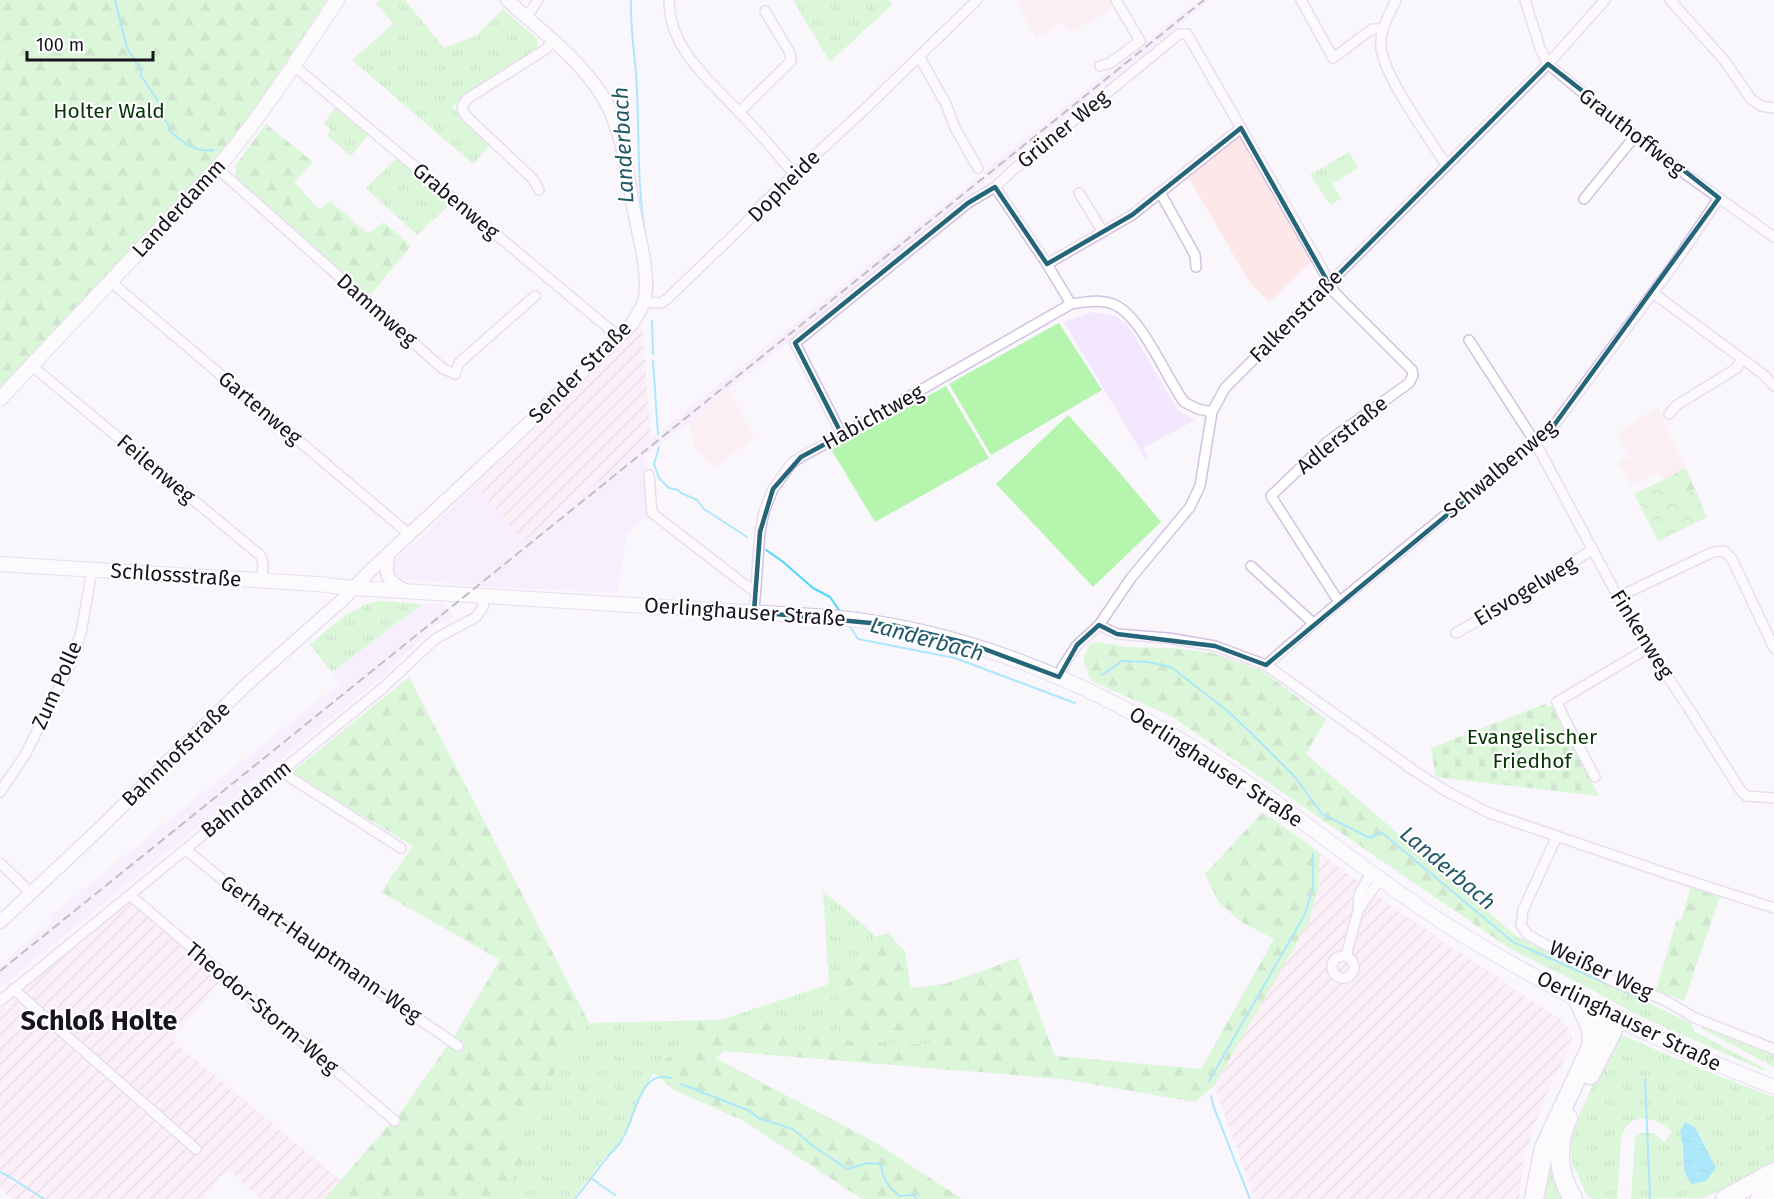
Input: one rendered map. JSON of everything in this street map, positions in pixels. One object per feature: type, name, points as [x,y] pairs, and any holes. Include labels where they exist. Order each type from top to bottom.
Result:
[{"type":"highway","points":[[1579,1002],[1591,1028],[1592,1044]]},
{"type":"highway","points":[[1534,1199],[1544,1148],[1592,1044],[1612,1018]]},
{"type":"highway","points":[[1573,1199],[1561,1173],[1561,1139],[1566,1122],[1612,1018]]},
{"type":"highway","points":[[1725,1199],[1774,1172]]},
{"type":"highway","points":[[1760,1199],[1774,1191]]},
{"type":"main road","name":"Landerdamm","points":[[0,399],[217,168],[240,140],[337,0]]},
{"type":"main road","name":"Schlossstraße","points":[[0,564],[352,588]]},
{"type":"main road","name":"Oerlinghauser Straße","points":[[352,588],[856,619],[971,644],[1059,676],[1131,711],[1192,746],[1277,803],[1453,929],[1579,1002],[1667,1044],[1774,1087]]},
{"type":"street","name":"Sender Straße","points":[[352,588],[619,337],[631,325],[644,302],[645,271],[618,131],[603,98],[588,76],[507,0]]},
{"type":"street","points":[[526,18],[538,0]]},
{"type":"street","points":[[669,0],[673,26],[680,44],[699,72],[739,112],[794,174]]},
{"type":"street","name":"Dopheide","points":[[644,302],[661,303],[667,299],[746,224],[758,208],[865,109],[977,0]]},
{"type":"street","points":[[1100,66],[1110,63],[1140,41],[1116,0]]},
{"type":"street","points":[[1301,0],[1333,58],[1372,29],[1383,29]]},
{"type":"street","points":[[1396,0],[1383,29],[1381,47],[1386,65],[1446,165]]},
{"type":"street","name":"Grauthoffweg","points":[[1525,0],[1540,48],[1548,64],[1635,136],[1774,237]]},
{"type":"street","name":"Falkenstraße","points":[[1059,676],[1077,645],[1099,625],[1131,578],[1190,507],[1200,486],[1212,412],[1225,388],[1548,64],[1605,0]]},
{"type":"street","points":[[1670,0],[1724,60],[1751,99],[1761,106],[1774,108]]},
{"type":"street","points":[[739,112],[791,61],[790,52],[765,11]]},
{"type":"street","name":"Grüner Weg","points":[[842,435],[795,343],[968,203],[995,187],[1179,34],[1187,34],[1329,284]]},
{"type":"street","points":[[539,190],[533,178],[465,115],[462,107],[467,99],[546,49],[552,41]]},
{"type":"street","points":[[919,56],[978,168]]},
{"type":"street","name":"Grabenweg","points":[[293,65],[619,337]]},
{"type":"street","points":[[1047,264],[1132,215],[1241,128]]},
{"type":"street","points":[[1584,199],[1635,136]]},
{"type":"street","name":"Dammweg","points":[[217,168],[442,368],[455,374],[459,363],[535,296]]},
{"type":"street","points":[[995,187],[1071,304]]},
{"type":"street","points":[[1079,193],[1103,232]]},
{"type":"street","points":[[1161,194],[1195,255],[1196,267]]},
{"type":"street","name":"Schwalbenweg","points":[[1266,665],[1339,602],[1552,428],[1653,293],[1719,198]]},
{"type":"street","name":"Gartenweg","points":[[111,282],[409,534]]},
{"type":"street","name":"Adlerstraße","points":[[1329,284],[1335,293],[1407,363],[1413,375],[1408,383],[1327,442],[1271,496],[1339,602]]},
{"type":"street","points":[[1653,293],[1742,358],[1774,386]]},
{"type":"street","name":"Habichtweg","points":[[754,612],[764,512],[773,489],[792,464],[1071,304],[1096,300],[1117,306],[1136,322],[1184,402],[1198,409],[1212,412]]},
{"type":"street","name":"Finkenweg","points":[[1469,340],[1535,442],[1648,648],[1741,791],[1746,796],[1774,798]]},
{"type":"street","points":[[1669,414],[1677,405],[1737,368],[1742,358]]},
{"type":"street","name":"Feilenweg","points":[[32,366],[261,556],[262,581]]},
{"type":"street","points":[[649,475],[652,513],[755,590]]},
{"type":"street","name":"Eisvogelweg","points":[[1456,633],[1524,594],[1593,549]]},
{"type":"street","points":[[1618,597],[1713,552],[1724,551],[1732,559],[1774,648]]},
{"type":"street","points":[[389,553],[386,566],[388,578],[395,585],[407,591]]},
{"type":"street","points":[[1251,566],[1314,624]]},
{"type":"street","name":"Zum Polle","points":[[0,792],[25,755],[68,669],[81,633],[92,570]]},
{"type":"street","name":"Bahnhofstraße","points":[[0,922],[94,834],[245,686],[341,601],[352,588]]},
{"type":"street","name":"Bahndamm","points":[[0,1001],[384,687],[435,639],[476,617],[483,607],[485,596]]},
{"type":"street","points":[[1099,625],[1117,634],[1215,646],[1266,665],[1446,791],[1489,813],[1774,908]]},
{"type":"street","points":[[1546,701],[1557,702],[1648,648]]},
{"type":"street","points":[[1557,702],[1595,777]]},
{"type":"street","points":[[283,769],[291,778],[401,848]]},
{"type":"street","name":"Weißer Weg","points":[[1557,836],[1522,910],[1521,925],[1528,935],[1615,982],[1660,998],[1695,1018],[1774,1049]]},
{"type":"street","name":"Gerhart-Hauptmann-Weg","points":[[185,849],[250,903],[458,1046]]},
{"type":"street","points":[[0,863],[31,893]]},
{"type":"street","points":[[1346,956],[1358,911],[1376,876]]},
{"type":"street","name":"Theodor-Storm-Weg","points":[[130,895],[395,1121]]},
{"type":"street","points":[[13,989],[196,1149]]},
{"type":"highlighted area","points":[[1548,64],[1719,198],[1552,428],[1266,665],[1215,646],[1117,634],[1099,625],[1077,645],[1059,677],[971,644],[892,625],[754,612],[760,532],[773,489],[801,457],[842,435],[795,343],[968,203],[995,187],[1047,264],[1132,215],[1241,128],[1329,284]]},
{"type":"shaded area","points":[[1017,0],[1112,0],[1116,7],[1071,32],[1062,22],[1036,38]]},
{"type":"shaded area","points":[[1198,0],[1210,0],[989,179],[983,172]]},
{"type":"shaded area","points":[[1238,134],[1242,135],[1314,259],[1269,302],[1250,283],[1187,175]]},
{"type":"shaded area","points":[[980,176],[985,182],[677,432],[644,456],[650,513],[627,533],[617,593],[470,586],[402,579],[395,571],[395,561],[475,486],[524,540]]},
{"type":"shaded area","points":[[1093,312],[1115,316],[1127,324],[1178,410],[1195,420],[1143,448],[1149,459],[1146,460],[1064,322]]},
{"type":"shaded area","points":[[642,324],[651,440],[524,541],[475,486]]},
{"type":"shaded area","points":[[729,390],[754,438],[715,467],[694,448],[690,422]]},
{"type":"shaded area","points":[[1657,407],[1686,468],[1663,480],[1659,473],[1632,485],[1617,463],[1629,457],[1618,433]]},
{"type":"shaded area","points":[[422,604],[444,604],[454,616],[446,623],[441,621],[382,677],[0,988],[0,964],[52,922],[49,917],[340,683],[332,672]]},
{"type":"shaded area","points":[[1320,853],[1389,905],[1562,1021],[1570,1031],[1572,1039],[1569,1049],[1542,1105],[1524,1158],[1519,1199],[1255,1199],[1214,1086],[1308,923],[1318,890]]},
{"type":"shaded area","points":[[130,902],[221,980],[172,1040],[341,1181],[324,1199],[261,1199],[227,1169],[201,1199],[13,1199],[0,1188],[0,1008]]},
{"type":"green space","name":"Holter Wald","points":[[0,0],[327,0],[238,134],[0,390]]},
{"type":"green space","points":[[379,0],[405,0],[444,48],[476,36],[503,9],[537,39],[537,50],[452,106],[491,144],[473,164],[352,60],[393,24],[376,3]]},
{"type":"green space","points":[[793,0],[888,0],[893,4],[830,62]]},
{"type":"green space","points":[[336,106],[369,134],[351,156],[327,136],[331,130],[324,123]]},
{"type":"green space","points":[[266,124],[313,162],[294,182],[320,210],[330,201],[368,234],[384,222],[411,246],[369,296],[241,184],[235,175],[236,165]]},
{"type":"green space","points":[[1349,152],[1358,168],[1332,184],[1341,198],[1331,205],[1310,175]]},
{"type":"green space","points":[[397,158],[451,203],[417,235],[366,188]]},
{"type":"green space","points":[[1059,323],[1102,390],[991,455],[949,384]]},
{"type":"green space","points":[[946,386],[989,458],[875,522],[831,449]]},
{"type":"green space","points":[[1068,415],[1161,522],[1093,587],[996,484]]},
{"type":"green space","points":[[1686,468],[1695,489],[1674,499],[1663,480]]},
{"type":"green space","points":[[1663,480],[1674,499],[1695,489],[1707,517],[1658,541],[1634,494]]},
{"type":"green space","points":[[379,601],[422,604],[332,672],[310,645],[350,613]]},
{"type":"green space","points":[[1098,642],[1128,647],[1170,648],[1213,653],[1263,671],[1326,719],[1306,754],[1516,936],[1509,948],[1171,716],[1091,681],[1083,659],[1090,643]]},
{"type":"green space","points":[[409,677],[589,1023],[507,1142],[532,1152],[496,1199],[324,1199],[403,1109],[455,1035],[500,960],[381,892],[413,846],[291,773]]},
{"type":"green space","name":"Evangelischer Friedhof","points":[[1545,704],[1553,707],[1599,796],[1436,777],[1431,748]]},
{"type":"green space","points":[[1263,812],[1320,853],[1318,890],[1308,923],[1214,1086],[1195,1102],[1062,1079],[724,1051],[715,1058],[873,1141],[962,1199],[862,1199],[744,1121],[674,1090],[654,1073],[660,1062],[701,1040],[672,1035],[671,1021],[762,1019],[786,1036],[900,1044],[947,1044],[918,1033],[858,1030],[839,1019],[838,1003],[849,965],[870,963],[875,937],[888,933],[905,952],[911,988],[945,984],[1018,958],[1055,1056],[1201,1069],[1274,939],[1238,920],[1218,901],[1205,874]]},
{"type":"green space","points":[[1691,887],[1720,896],[1684,1001],[1656,990],[1677,919],[1681,920]]},
{"type":"green space","points":[[823,891],[875,937],[858,1030],[918,1033],[949,1044],[900,1044],[786,1036],[762,1019],[717,1021],[829,984]]},
{"type":"green space","points":[[1516,936],[1691,1023],[1695,1032],[1765,1071],[1637,1015],[1509,948]]},
{"type":"green space","points":[[671,1021],[672,1035],[701,1040],[660,1062],[641,1095],[619,1146],[605,1157],[573,1199],[496,1199],[531,1153],[507,1142],[589,1023]]},
{"type":"green space","points":[[1702,1026],[1774,1053],[1774,1067],[1701,1028]]},
{"type":"green space","points":[[1626,1037],[1774,1097],[1774,1161],[1703,1198],[1631,1199],[1635,1137],[1640,1133],[1653,1133],[1665,1142],[1672,1131],[1659,1122],[1644,1118],[1637,1119],[1631,1122],[1621,1138],[1617,1199],[1592,1199],[1586,1193],[1572,1163],[1570,1144],[1576,1122],[1616,1038]],"holes":[[[1686,1122],[1695,1127],[1716,1168],[1682,1164],[1683,1147],[1680,1132]]]},
{"type":"green space","points":[[1568,1109],[1569,1199],[1538,1199],[1541,1177]]},
{"type":"water","points":[[1685,1122],[1695,1127],[1716,1168],[1706,1181],[1692,1184],[1686,1175],[1680,1132]]},
{"type":"waterway","points":[[115,0],[127,48],[141,70],[141,76],[158,101],[169,130],[190,146],[201,150],[214,150]]},
{"type":"waterway","name":"Landerbach","points":[[631,0],[641,197],[646,238]]},
{"type":"waterway","name":"Landerbach","points":[[652,279],[653,288]]},
{"type":"waterway","name":"Landerbach","points":[[652,321],[653,354]]},
{"type":"waterway","name":"Landerbach","points":[[653,361],[658,434]]},
{"type":"waterway","name":"Landerbach","points":[[659,447],[654,464],[659,478],[669,488],[697,500],[704,509],[747,537]]},
{"type":"waterway","name":"Landerbach","points":[[766,550],[813,588],[830,597],[841,613]]},
{"type":"waterway","name":"Landerbach","points":[[849,625],[858,639],[955,658],[1075,703]]},
{"type":"waterway","name":"Landerbach","points":[[1101,675],[1121,661],[1148,662],[1171,667],[1230,713],[1257,739],[1295,777],[1322,814],[1370,838],[1381,832],[1513,942],[1646,1001],[1646,1004]]},
{"type":"waterway","points":[[1209,1081],[1305,914],[1313,888],[1313,853]]},
{"type":"waterway","points":[[575,1199],[622,1139],[647,1085],[654,1079],[671,1078]]},
{"type":"waterway","name":"Landerbach","points":[[1645,1079],[1650,1199]]},
{"type":"waterway","points":[[681,1084],[750,1111],[758,1118],[793,1129],[847,1169],[868,1163],[881,1164],[883,1175],[889,1186],[899,1196],[913,1195],[917,1199]]},
{"type":"waterway","points":[[1211,1096],[1250,1199]]},
{"type":"waterway","points":[[0,1172],[44,1199]]},
{"type":"waterway","points":[[591,1178],[615,1195]]},
{"type":"railway","points":[[0,971],[1204,0]]},
{"type":"district","name":"Schloß Holte","points":[[99,1021]]}]
